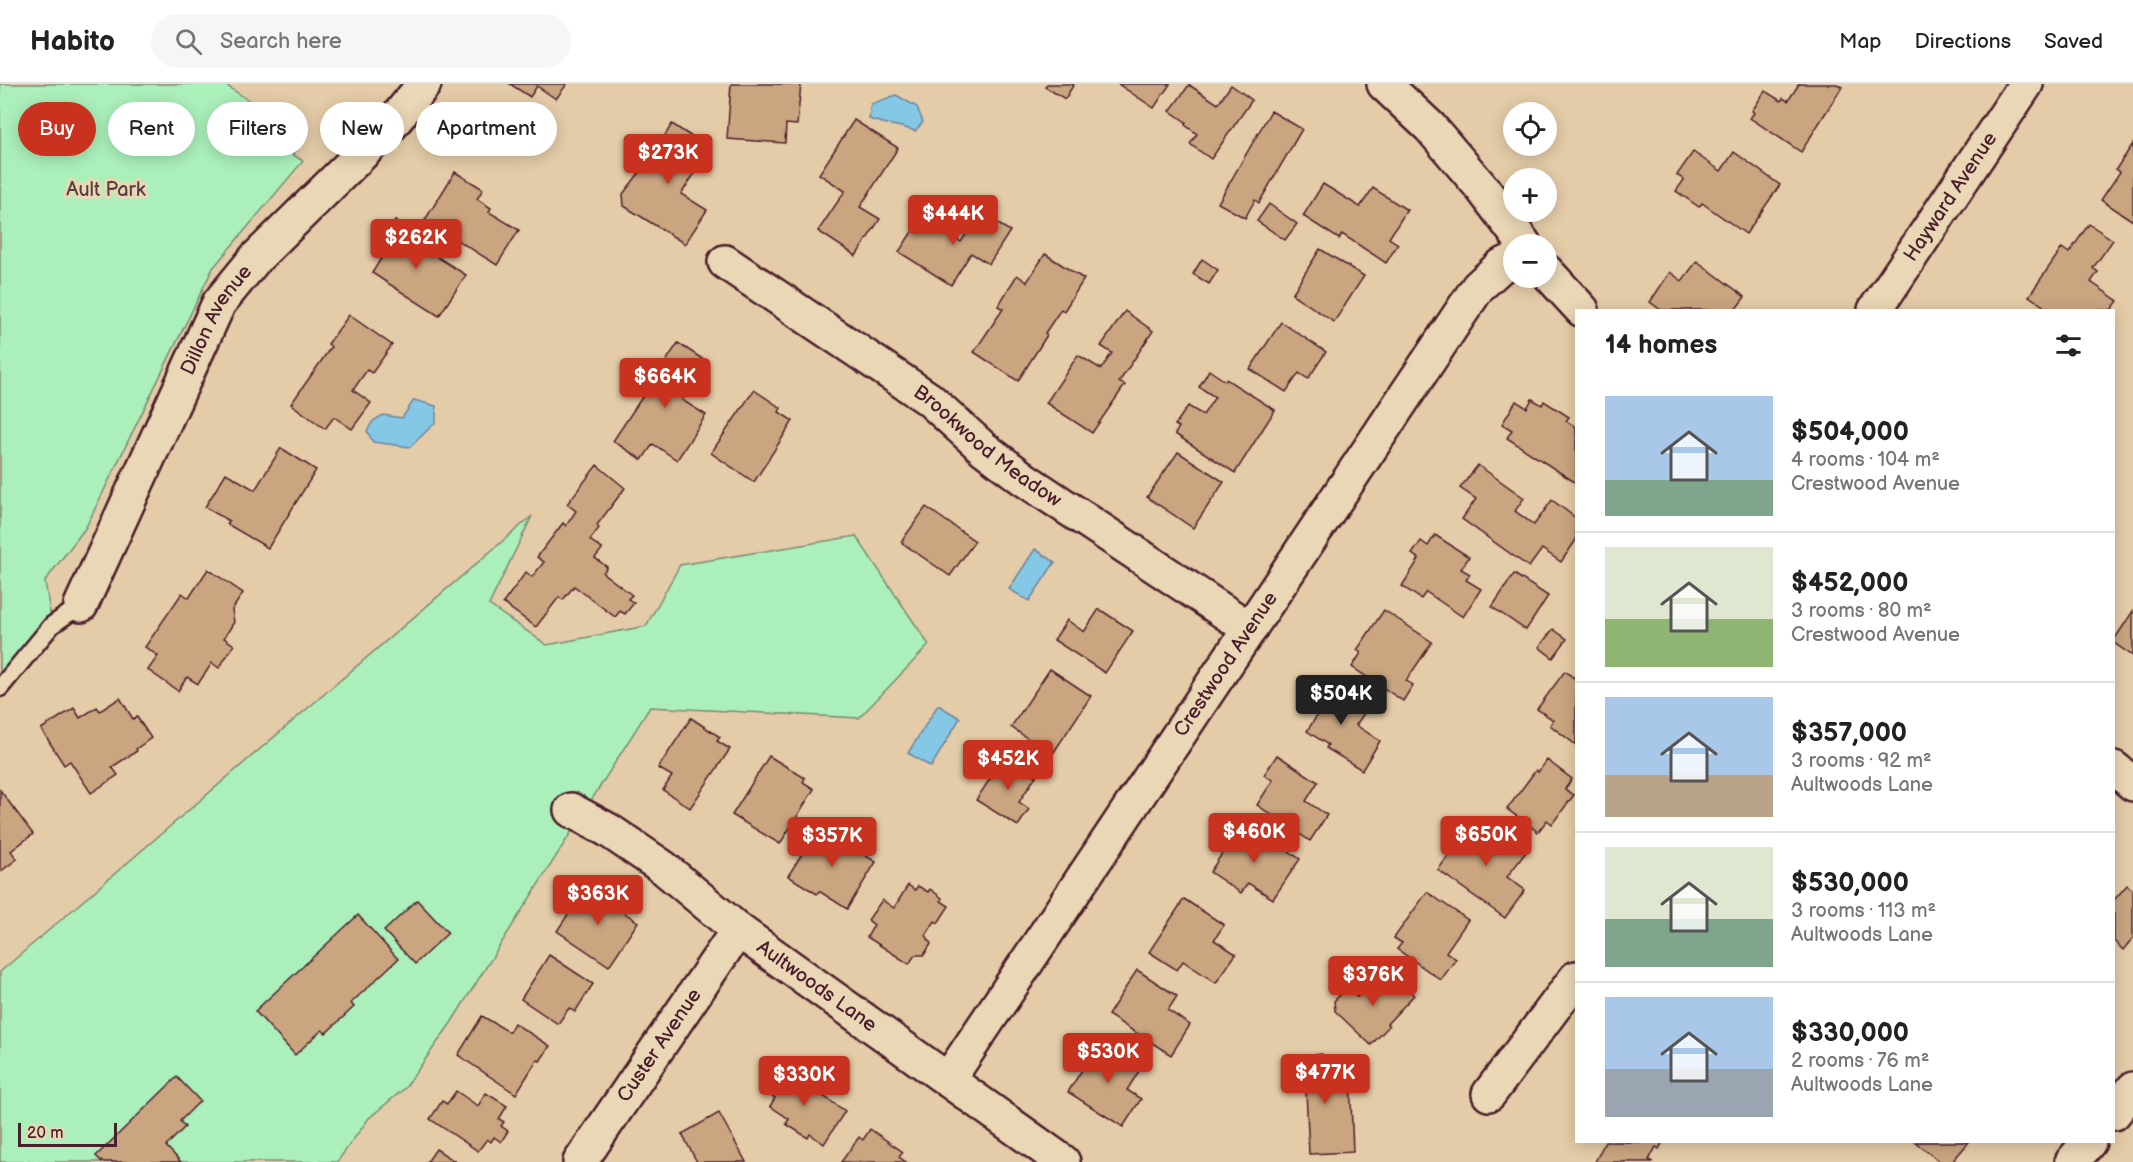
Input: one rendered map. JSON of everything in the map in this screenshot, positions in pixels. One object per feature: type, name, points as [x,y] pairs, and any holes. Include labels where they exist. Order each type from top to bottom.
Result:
[{"type":"street","name":"Dillon Avenue","points":[[81,605],[219,303],[255,259],[391,125],[424,84]]},
{"type":"street","points":[[1384,84],[1430,127],[1482,188],[1516,234]]},
{"type":"street","name":"Hayward Avenue","points":[[1876,309],[2026,84]]},
{"type":"street","name":"Brookwood Meadow","points":[[725,262],[929,399],[982,448],[1024,479],[1250,629]]},
{"type":"street","name":"Crestwood Avenue","points":[[948,1080],[1478,287],[1503,265]]},
{"type":"street","points":[[1557,283],[1581,309]]},
{"type":"street","points":[[2115,769],[2133,784]]},
{"type":"street","name":"Aultwoods Lane","points":[[571,810],[608,830],[663,868],[738,930],[1063,1162]]},
{"type":"street","name":"Custer Avenue","points":[[580,1162],[738,930]]},
{"type":"street","points":[[1489,1094],[1575,979]]},
{"type":"street","points":[[2115,1112],[2133,1089]]},
{"type":"street","points":[[2072,1162],[2089,1143]]},
{"type":"lane","points":[[0,688],[52,625],[81,605]]},
{"type":"green space","name":"Ault Park","points":[[0,84],[224,84],[251,102],[207,102],[207,156],[295,156],[303,161],[213,268],[86,527],[45,581],[52,625],[0,688]]},
{"type":"green space","points":[[532,516],[489,605],[547,645],[646,626],[680,565],[856,536],[929,645],[859,718],[650,707],[451,1023],[405,1088],[369,1118],[337,1162],[0,1162],[0,972]]},
{"type":"water","points":[[896,95],[917,107],[923,122],[915,131],[869,119],[871,104]]},
{"type":"water","points":[[414,400],[436,406],[436,422],[410,447],[373,442],[367,431],[373,421],[383,415],[402,418]]},
{"type":"water","points":[[1035,549],[1055,562],[1029,601],[1009,589]]},
{"type":"water","points":[[938,705],[960,718],[931,767],[908,753]]},
{"type":"building","points":[[510,84],[567,84],[556,99],[537,86],[530,97]]},
{"type":"building","points":[[731,84],[801,84],[797,125],[786,124],[785,143],[727,139]]},
{"type":"building","points":[[1047,84],[1074,84],[1065,99],[1045,87]]},
{"type":"building","points":[[1118,84],[1170,84],[1154,108]]},
{"type":"building","points":[[1799,84],[1837,84],[1842,87],[1801,152],[1750,118],[1765,91],[1781,101],[1783,98],[1788,101]]},
{"type":"building","points":[[1189,85],[1218,104],[1231,85],[1252,100],[1211,159],[1190,144],[1197,134],[1185,125],[1186,122],[1170,111]]},
{"type":"building","points":[[1271,111],[1302,129],[1259,203],[1255,200],[1245,218],[1218,203]]},
{"type":"building","points":[[854,120],[898,148],[860,207],[880,219],[856,256],[818,231],[845,191],[819,174]]},
{"type":"building","points":[[672,124],[706,146],[696,161],[701,164],[681,194],[707,210],[685,244],[624,206],[623,194],[640,172],[636,170],[653,144],[658,147]]},
{"type":"building","points":[[2133,144],[2133,221],[2101,200],[2120,172],[2116,169]]},
{"type":"building","points":[[1693,152],[1721,171],[1734,152],[1780,185],[1746,234],[1702,203],[1699,207],[1676,191],[1684,180],[1677,175]]},
{"type":"building","points":[[455,172],[483,189],[477,199],[491,208],[489,212],[519,230],[497,265],[425,220]]},
{"type":"building","points":[[1323,184],[1360,207],[1373,188],[1407,210],[1389,238],[1398,244],[1386,263],[1342,234],[1339,239],[1303,216]]},
{"type":"building","points":[[1269,204],[1297,224],[1285,240],[1257,221]]},
{"type":"building","points":[[980,213],[1010,231],[989,264],[971,253],[951,285],[899,252],[922,216],[961,242]]},
{"type":"building","points":[[395,221],[421,238],[416,246],[466,275],[439,316],[372,273],[382,257],[375,252]]},
{"type":"building","points":[[2089,224],[2113,240],[2093,268],[2098,272],[2091,282],[2118,301],[2112,309],[2048,309],[2029,296],[2062,248],[2069,253]]},
{"type":"building","points":[[1320,249],[1364,276],[1334,322],[1292,294]]},
{"type":"building","points":[[1045,254],[1084,279],[1064,311],[1061,309],[1045,333],[1047,335],[1018,381],[974,352],[1003,309],[998,306],[1017,275],[1027,282]]},
{"type":"building","points":[[1202,259],[1218,270],[1209,284],[1193,274]]},
{"type":"building","points":[[1697,261],[1745,297],[1736,309],[1660,309],[1650,302],[1670,272],[1682,281]]},
{"type":"building","points":[[1125,311],[1153,331],[1119,382],[1125,385],[1092,433],[1046,403],[1078,355],[1101,369],[1112,353],[1101,346]]},
{"type":"building","points":[[349,315],[392,345],[372,373],[367,370],[353,390],[371,403],[352,429],[334,417],[325,429],[291,404],[331,347],[328,344]]},
{"type":"building","points":[[1281,322],[1326,352],[1308,379],[1299,373],[1286,392],[1250,369]]},
{"type":"building","points":[[678,343],[707,362],[682,400],[706,415],[677,460],[653,444],[642,460],[613,441]]},
{"type":"building","points":[[1209,370],[1275,410],[1235,473],[1175,434],[1179,427],[1175,425],[1188,406],[1203,415],[1215,397],[1199,387]]},
{"type":"building","points":[[754,390],[781,408],[779,412],[793,421],[754,482],[711,453]]},
{"type":"building","points":[[1532,399],[1542,405],[1544,401],[1569,417],[1566,421],[1575,426],[1575,482],[1507,438],[1512,430],[1502,424],[1516,401],[1527,408]]},
{"type":"building","points":[[281,448],[316,470],[268,548],[227,524],[229,521],[205,507],[226,473],[255,490]]},
{"type":"building","points":[[1178,452],[1224,482],[1193,528],[1147,497]]},
{"type":"building","points":[[597,465],[625,488],[597,525],[599,528],[590,540],[602,549],[595,558],[607,567],[603,573],[632,595],[628,599],[634,603],[625,614],[620,611],[615,617],[574,586],[563,600],[559,597],[536,627],[503,603],[526,572],[532,577],[544,562],[537,557],[563,523],[566,526],[576,511],[567,504]]},
{"type":"building","points":[[1478,465],[1524,498],[1515,511],[1534,525],[1552,500],[1575,517],[1575,541],[1561,562],[1542,549],[1529,567],[1462,519],[1476,499],[1460,488]]},
{"type":"building","points":[[926,507],[975,541],[950,576],[901,542]]},
{"type":"building","points":[[1435,535],[1469,557],[1461,569],[1470,574],[1466,580],[1481,589],[1463,617],[1426,592],[1421,599],[1402,586],[1419,559],[1412,554],[1421,541],[1428,546]]},
{"type":"building","points":[[208,569],[243,593],[232,610],[234,622],[224,638],[234,645],[219,668],[212,663],[198,684],[187,677],[178,691],[148,670],[158,656],[145,647],[182,593],[189,598]]},
{"type":"building","points":[[1514,574],[1548,596],[1526,630],[1492,607]]},
{"type":"building","points":[[1099,609],[1133,631],[1105,673],[1054,640],[1067,620],[1084,632]]},
{"type":"building","points":[[1384,610],[1432,642],[1406,681],[1413,685],[1403,701],[1352,667],[1361,653],[1357,650]]},
{"type":"building","points":[[2133,611],[2133,656],[2115,644],[2115,638]]},
{"type":"building","points":[[1553,629],[1567,639],[1553,658],[1539,647]]},
{"type":"building","points":[[1050,669],[1091,696],[1052,755],[1011,727]]},
{"type":"building","points":[[1565,671],[1574,678],[1575,676],[1575,744],[1550,725],[1553,720],[1537,709]]},
{"type":"building","points":[[1324,681],[1367,709],[1356,725],[1380,741],[1362,770],[1326,748],[1328,745],[1307,731],[1318,714],[1308,707]]},
{"type":"building","points":[[120,698],[133,719],[137,717],[151,738],[136,749],[137,751],[112,767],[118,775],[91,793],[70,761],[64,765],[41,729],[74,708],[80,718],[97,707],[100,711]]},
{"type":"building","points":[[691,718],[720,737],[717,741],[730,749],[690,808],[663,790],[672,776],[658,768]]},
{"type":"building","points":[[1277,755],[1318,782],[1306,801],[1327,815],[1310,841],[1257,805],[1273,780],[1264,775]]},
{"type":"building","points":[[769,756],[805,778],[803,782],[814,789],[780,844],[732,815]]},
{"type":"building","points":[[1005,756],[1036,776],[1019,802],[1029,809],[1018,826],[976,800]]},
{"type":"building","points":[[1547,760],[1572,779],[1565,789],[1574,795],[1552,824],[1547,820],[1538,832],[1507,809],[1536,770],[1538,772]]},
{"type":"building","points":[[0,790],[33,834],[11,851],[17,859],[0,872]]},
{"type":"building","points":[[1477,816],[1526,852],[1507,877],[1525,890],[1505,918],[1438,870]]},
{"type":"building","points":[[1240,826],[1270,845],[1273,841],[1300,859],[1273,899],[1248,883],[1241,893],[1210,872]]},
{"type":"building","points":[[819,827],[876,862],[847,909],[819,891],[817,894],[788,876]]},
{"type":"building","points":[[908,885],[915,890],[918,886],[928,892],[930,889],[949,906],[938,923],[935,921],[926,935],[931,944],[924,955],[915,955],[909,964],[867,937],[874,925],[868,920],[882,900],[894,908]]},
{"type":"building","points":[[2127,885],[2133,890],[2133,938],[2123,950],[2115,942],[2115,899]]},
{"type":"building","points":[[586,887],[638,922],[609,966],[557,931]]},
{"type":"building","points":[[1427,892],[1468,920],[1446,952],[1456,959],[1441,980],[1397,949],[1402,943],[1394,938]]},
{"type":"building","points":[[1184,899],[1224,925],[1214,940],[1236,954],[1216,983],[1183,961],[1177,970],[1149,952]]},
{"type":"building","points":[[417,900],[448,933],[415,964],[384,931]]},
{"type":"building","points":[[358,915],[398,959],[351,1003],[354,1007],[326,1033],[322,1030],[295,1055],[255,1011]]},
{"type":"building","points":[[549,955],[593,984],[575,1012],[569,1008],[558,1024],[521,999]]},
{"type":"building","points":[[1137,970],[1177,996],[1168,1010],[1190,1025],[1171,1055],[1108,1015]]},
{"type":"building","points":[[1389,972],[1414,995],[1371,1045],[1335,1011],[1334,1001],[1342,993],[1352,991],[1357,997],[1374,979],[1378,983]]},
{"type":"building","points":[[482,1016],[509,1032],[514,1023],[550,1046],[540,1061],[537,1060],[516,1094],[458,1055]]},
{"type":"building","points":[[1100,1041],[1141,1068],[1127,1090],[1141,1099],[1123,1127],[1068,1092]]},
{"type":"building","points":[[1322,1054],[1322,1060],[1330,1059],[1331,1075],[1350,1074],[1353,1152],[1309,1154],[1306,1091],[1303,1085],[1294,1085],[1291,1057]]},
{"type":"building","points":[[781,1067],[845,1111],[824,1144],[810,1134],[808,1138],[786,1124],[789,1119],[770,1106],[775,1098],[765,1091]]},
{"type":"building","points":[[177,1077],[200,1101],[180,1121],[185,1127],[166,1146],[181,1162],[102,1162],[96,1156]]},
{"type":"building","points":[[456,1091],[478,1106],[486,1093],[507,1106],[499,1119],[504,1122],[501,1126],[508,1131],[501,1142],[494,1137],[491,1142],[487,1139],[478,1151],[430,1119],[442,1101],[447,1104]]},
{"type":"building","points":[[719,1113],[746,1162],[697,1162],[682,1134]]},
{"type":"building","points":[[870,1129],[903,1152],[899,1157],[906,1162],[841,1162],[859,1137],[863,1140]]},
{"type":"building","points":[[1604,1143],[1662,1143],[1659,1149],[1656,1147],[1649,1160],[1653,1162],[1595,1162]]},
{"type":"building","points":[[1916,1143],[1968,1143],[1952,1162],[1940,1162]]},
{"type":"building","points":[[436,1149],[456,1162],[427,1162]]}]
